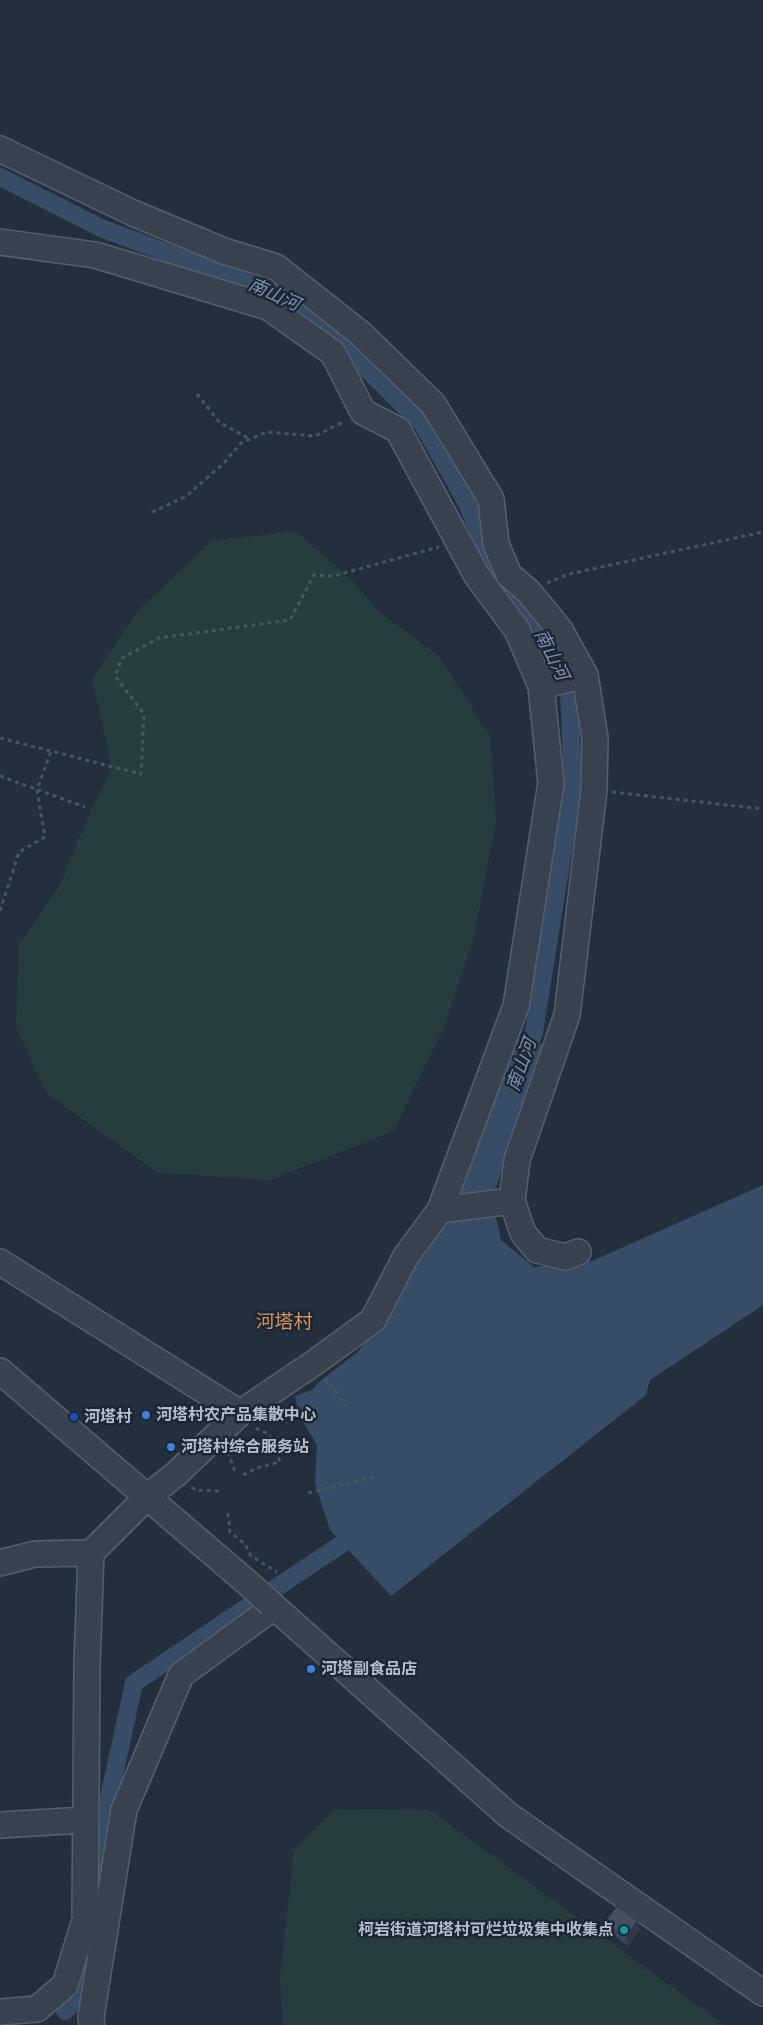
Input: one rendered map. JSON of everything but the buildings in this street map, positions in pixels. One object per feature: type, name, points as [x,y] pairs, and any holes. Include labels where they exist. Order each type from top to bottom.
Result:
[{"type":"street","points":[[0,148],[133,213],[224,251],[276,267],[360,333],[433,404],[491,499],[496,544],[509,575],[528,591],[560,630],[585,675],[595,738],[594,790],[566,1015],[517,1160],[512,1201],[523,1233],[537,1250],[565,1257],[578,1252]]},
{"type":"street","points":[[0,242],[95,255],[268,307],[333,353],[363,412],[398,430],[478,576],[517,630],[541,686],[551,783],[516,1006],[440,1210],[406,1256],[373,1320],[237,1416],[176,1474],[148,1496],[91,1553],[87,1665],[85,1920],[65,1985],[37,2009],[0,2012]]},
{"type":"street","points":[[333,353],[360,333]]},
{"type":"street","points":[[541,686],[585,675]]},
{"type":"street","points":[[440,1210],[512,1201]]},
{"type":"street","points":[[0,1262],[237,1416]]},
{"type":"street","points":[[0,1371],[250,1584],[508,1815],[763,1992]]},
{"type":"street","points":[[0,1563],[35,1554],[91,1553]]},
{"type":"street","points":[[92,2025],[90,2017],[124,1810],[180,1675],[273,1606]]},
{"type":"street","points":[[0,1825],[85,1809],[124,1810]]},
{"type":"path","points":[[197,394],[220,423],[251,439]]},
{"type":"path","points":[[152,512],[185,497],[223,464],[240,443],[267,432],[315,436],[363,412]]},
{"type":"path","points":[[528,591],[569,574],[763,532]]},
{"type":"path","points":[[0,738],[141,774],[144,714],[115,676],[122,658],[159,638],[290,620],[314,575],[333,576],[459,541]]},
{"type":"path","points":[[0,911],[19,852],[44,838],[37,790],[51,751]]},
{"type":"path","points":[[0,776],[85,808]]},
{"type":"path","points":[[594,790],[763,809]]},
{"type":"path","points":[[314,1363],[348,1408]]},
{"type":"path","points":[[237,1416],[269,1434],[280,1462],[257,1468],[242,1475]]},
{"type":"path","points":[[176,1474],[195,1490],[221,1491]]},
{"type":"path","points":[[308,1493],[378,1476]]},
{"type":"path","points":[[228,1513],[230,1532],[245,1544],[251,1556],[277,1572]]},
{"type":"green space","points":[[295,531],[353,581],[378,611],[439,656],[490,736],[496,821],[474,937],[444,1027],[394,1131],[271,1180],[158,1173],[46,1093],[16,1027],[19,945],[60,884],[93,806],[112,768],[92,679],[139,609],[211,541]]},
{"type":"green space","points":[[335,1809],[430,1810],[724,2025],[283,2025],[280,1975],[294,1851]]},
{"type":"water","points":[[518,1039],[545,1045],[495,1190],[495,1212],[501,1240],[534,1267],[592,1261],[763,1185],[763,1305],[650,1380],[646,1395],[391,1596],[330,1530],[315,1483],[317,1445],[299,1415],[295,1396],[312,1390],[320,1381],[358,1352],[447,1220]]},
{"type":"waterway","name":"南山河","points":[[0,177],[101,228],[298,302],[422,423],[467,503],[501,585],[541,631],[569,691],[573,788],[534,1032],[523,1063]]},
{"type":"waterway","points":[[94,1892],[110,1793],[134,1683],[361,1531]]},
{"type":"waterway","points":[[65,2011],[77,1999],[84,1955]]},
{"type":"place","name":"河塔村农产品集散中心","points":[[146,1415]]},
{"type":"place","name":"河塔村","points":[[74,1417]]},
{"type":"place","name":"河塔村综合服务站","points":[[171,1447]]},
{"type":"place","name":"河塔副食品店","points":[[311,1669]]},
{"type":"place","name":"柯岩街道河塔村可烂垃圾集中收集点","points":[[624,1930]]},
{"type":"district","name":"河塔村","points":[[284,1322]]}]
